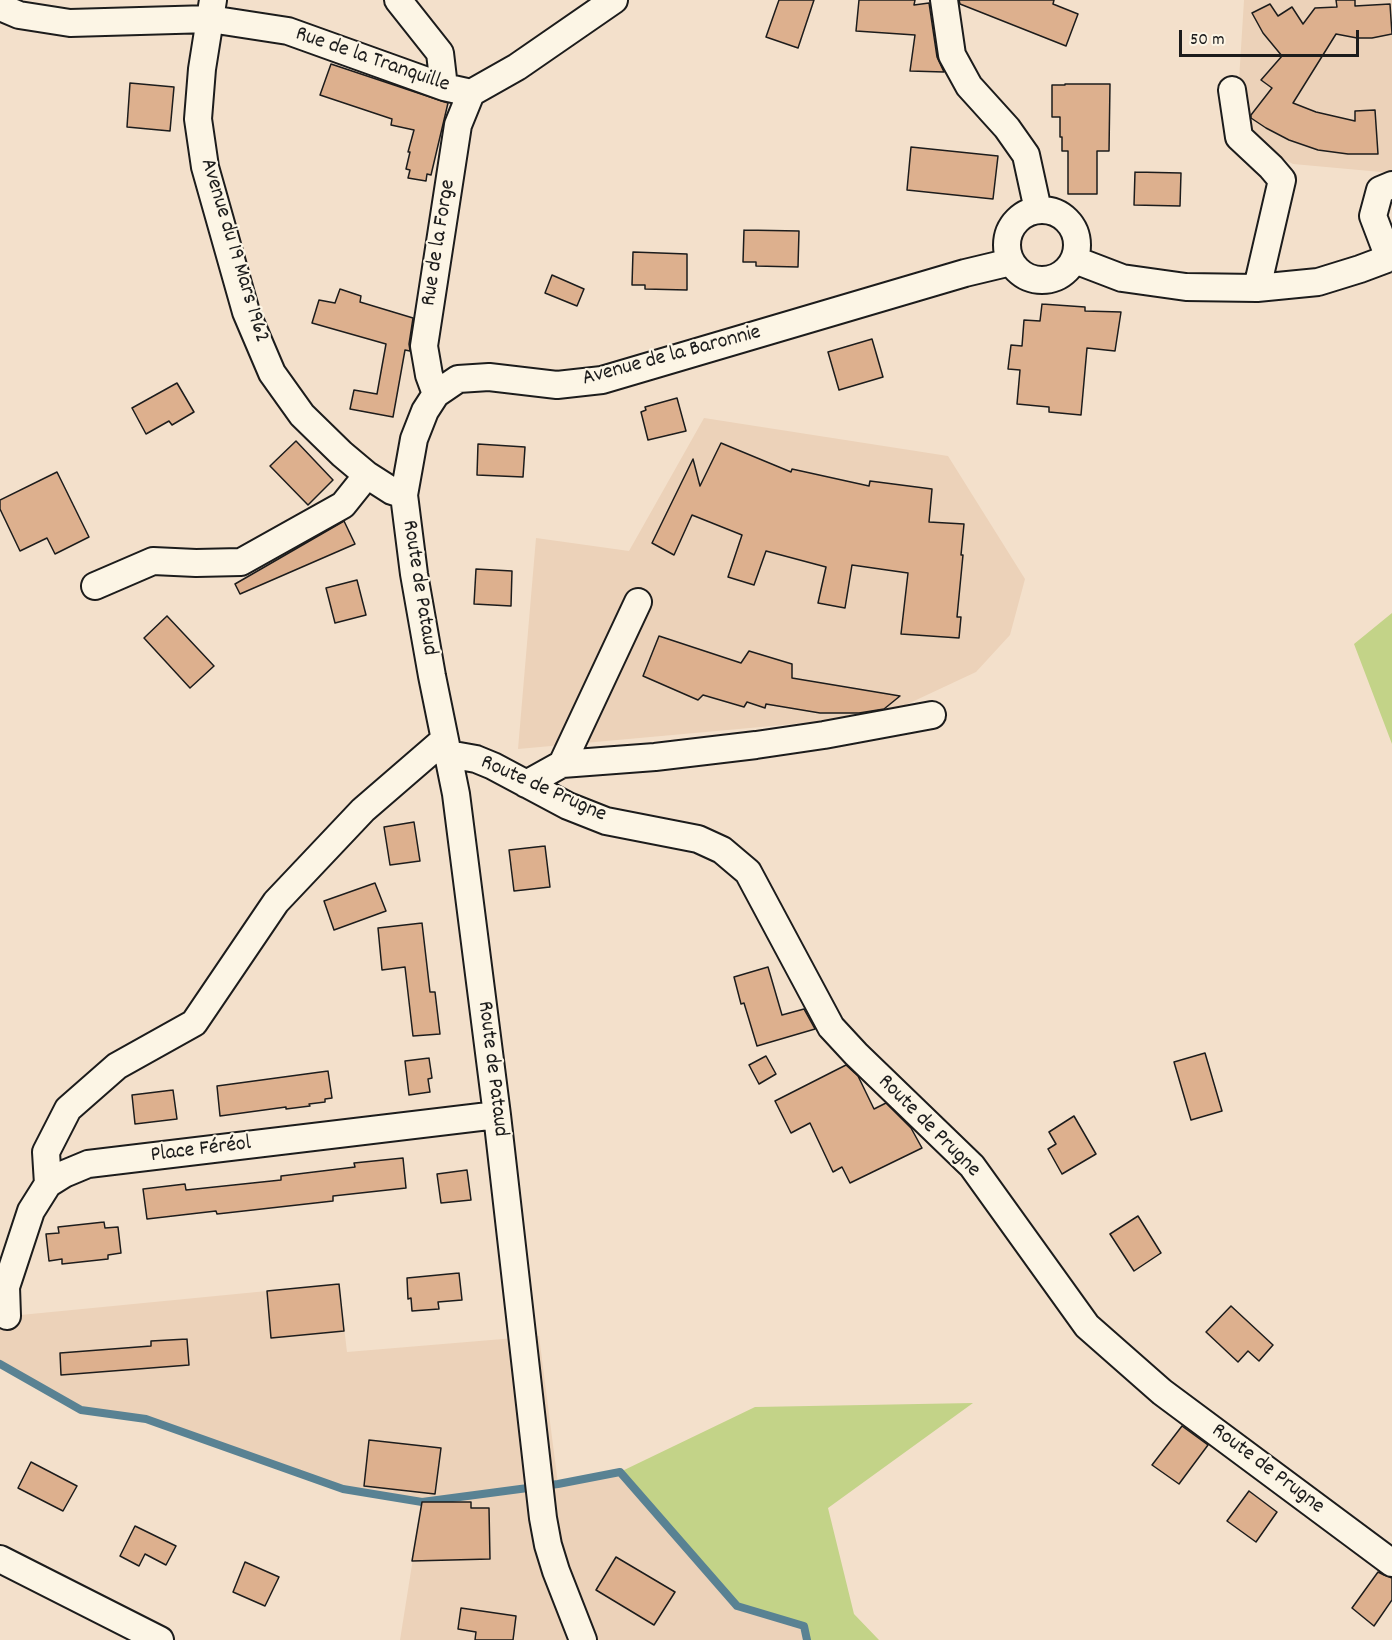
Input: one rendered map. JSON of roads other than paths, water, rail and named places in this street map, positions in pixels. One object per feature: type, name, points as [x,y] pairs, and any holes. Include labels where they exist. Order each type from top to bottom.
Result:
[{"type":"street","points":[[398,0],[440,53],[444,87]]},
{"type":"street","name":"Rue de la Tranquille","points":[[0,7],[19,15],[70,22],[211,9],[288,31],[444,87],[471,93],[517,67],[614,0]]},
{"type":"street","points":[[944,0],[952,55],[969,86],[1007,128],[1026,155],[1038,210]]},
{"type":"street","name":"Avenue du 19 Mars 1962","points":[[211,9],[202,69],[198,119],[205,167],[246,312],[272,373],[302,415],[367,475],[392,491],[404,495]]},
{"type":"street","points":[[1232,90],[1239,137],[1282,180],[1257,288]]},
{"type":"street","name":"Rue de la Forge","points":[[436,394],[423,346],[458,125],[471,93]]},
{"type":"street","points":[[1075,260],[1122,278],[1186,287],[1257,288],[1318,282],[1390,258],[1373,216],[1380,190],[1392,185]]},
{"type":"street","points":[[1049,210],[1059,213],[1068,220],[1078,239],[1075,260],[1068,270],[1049,280],[1027,277],[1011,262],[1007,251],[1007,240],[1011,229],[1017,219],[1027,213],[1049,210]]},
{"type":"street","name":"Avenue de la Baronnie","points":[[404,495],[414,438],[425,411],[436,394],[458,379],[489,377],[557,385],[602,380],[965,273],[1011,262]]},
{"type":"street","points":[[95,586],[153,561],[241,562],[343,505],[367,475]]},
{"type":"street","name":"Route de Pataud","points":[[404,495],[414,574],[456,794],[548,1545],[583,1640]]},
{"type":"street","points":[[562,764],[638,602]]},
{"type":"street","points":[[526,784],[562,764],[655,757],[768,743],[932,715]]},
{"type":"street","points":[[48,1184],[46,1152],[68,1109],[117,1066],[194,1023],[276,902],[363,810],[446,747]]},
{"type":"street","name":"Route de Prugne","points":[[446,747],[494,766],[568,806],[606,821],[698,839],[722,850],[748,872],[831,1027],[972,1166],[1087,1326],[1162,1392],[1392,1563]]},
{"type":"street","name":"Place Féréol","points":[[7,1316],[6,1287],[31,1211],[48,1184],[88,1164],[497,1115]]},
{"type":"street","points":[[0,1559],[160,1640]]},
{"type":"waterway","points":[[0,1364],[81,1410],[146,1419],[343,1489],[422,1502],[558,1484],[620,1472],[737,1606],[804,1626],[807,1640]]}]
